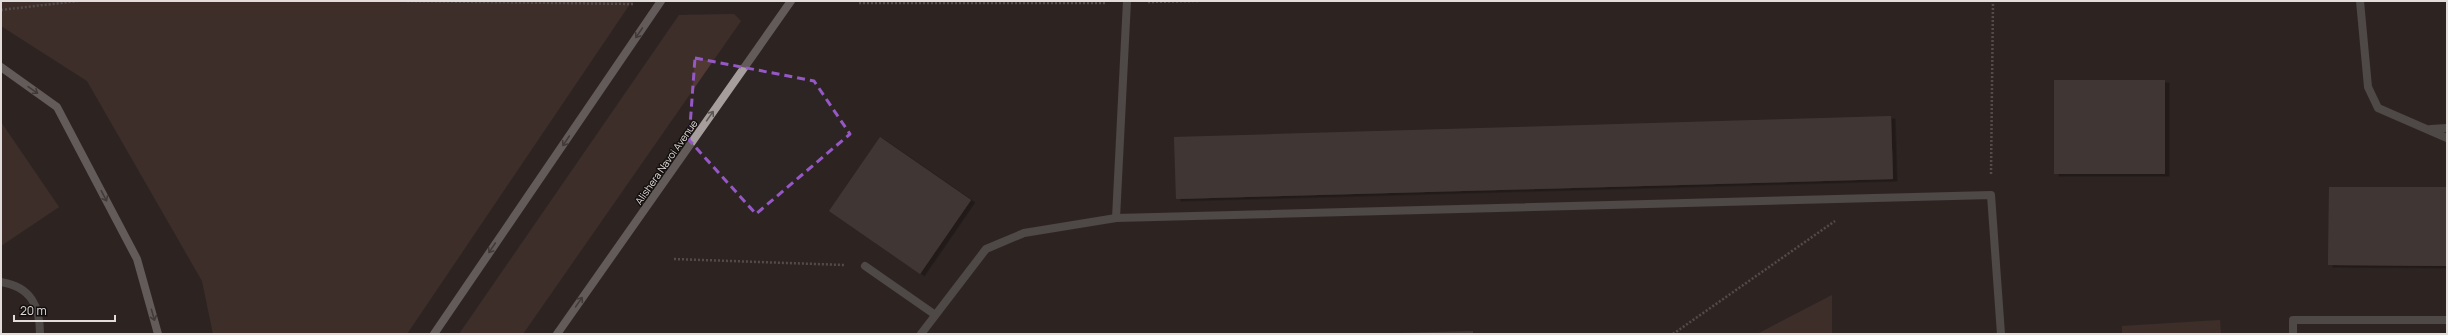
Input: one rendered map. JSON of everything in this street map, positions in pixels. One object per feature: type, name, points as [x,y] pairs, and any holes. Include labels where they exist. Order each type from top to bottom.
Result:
[{"type":"street","name":"Alishera Navoi Avenue","points":[[557,334],[791,1]]},
{"type":"street","points":[[434,334],[660,3]]},
{"type":"street","points":[[1,67],[57,107],[137,259],[158,334]]},
{"type":"lane","points":[[2360,1],[2368,87],[2378,108],[2402,120],[2430,129],[2447,138]]},
{"type":"lane","points":[[1116,218],[1127,2]]},
{"type":"lane","points":[[2430,129],[2447,128]]},
{"type":"lane","points":[[920,334],[934,314],[986,249],[1024,233],[1116,218],[1991,195],[2001,334]]},
{"type":"lane","points":[[865,266],[934,314]]},
{"type":"lane","points":[[1,282],[9,284],[25,292],[34,302],[40,316],[40,334]]},
{"type":"lane","points":[[2293,334],[2293,320],[2447,320]]},
{"type":"path","points":[[1,10],[78,1]]},
{"type":"path","points":[[407,1],[660,3]]},
{"type":"path","points":[[859,3],[1198,1]]},
{"type":"path","points":[[1991,195],[1993,1]]},
{"type":"path","points":[[1673,334],[1868,199]]},
{"type":"path","points":[[674,259],[865,266]]},
{"type":"highlighted area","points":[[695,58],[814,81],[850,134],[756,214],[689,140]]},
{"type":"shaded area","points":[[1,1],[632,1],[407,334],[213,334],[202,281],[87,81],[1,26]]},
{"type":"shaded area","points":[[734,14],[741,21],[523,334],[459,334],[679,15]]},
{"type":"shaded area","points":[[1,122],[59,207],[1,246]]},
{"type":"shaded area","points":[[1832,295],[1832,334],[1757,334]]},
{"type":"shaded area","points":[[2220,320],[2221,334],[2122,334],[2122,326]]},
{"type":"building","points":[[2054,80],[2165,80],[2165,174],[2054,174]]},
{"type":"building","points":[[1891,116],[1893,179],[1176,199],[1174,137]]},
{"type":"building","points":[[880,137],[971,200],[920,274],[829,211]]},
{"type":"building","points":[[2329,187],[2447,187],[2447,266],[2328,265]]},
{"type":"building","points":[[1473,331],[1473,334],[1399,334],[1399,333]]}]
